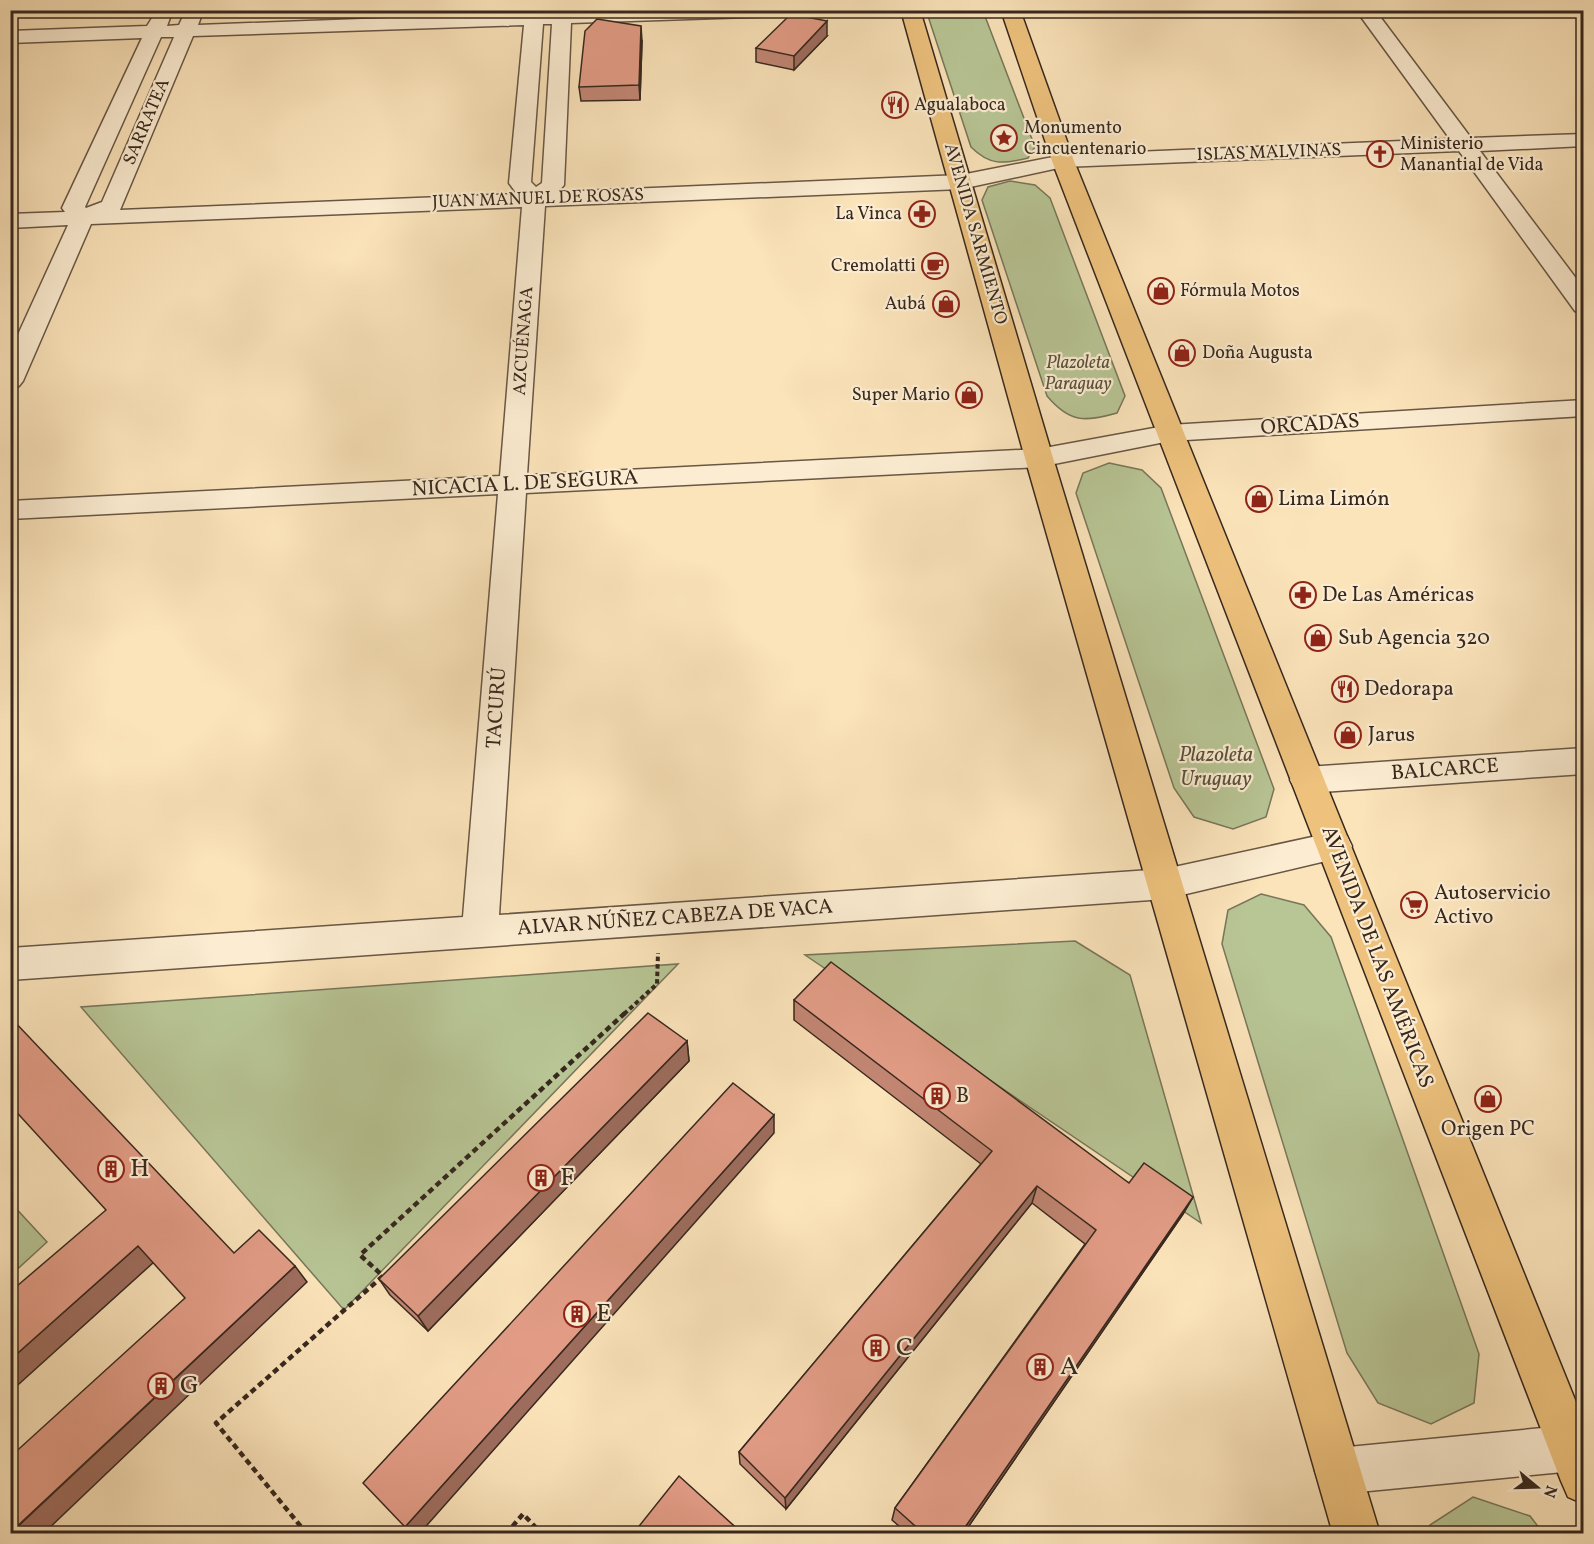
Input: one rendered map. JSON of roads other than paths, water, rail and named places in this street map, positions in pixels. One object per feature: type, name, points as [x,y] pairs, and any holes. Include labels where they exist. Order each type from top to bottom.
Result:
[{"type":"main road","name":"AVENIDA SARMIENTO","points":[[910,10],[1039,458]]},
{"type":"main road","points":[[1010,10],[1063,161],[1170,434]]},
{"type":"main road","name":"AVENIDA DE LAS AMÉRICAS","points":[[1170,434],[1579,1459]]},
{"type":"main road","points":[[1039,458],[1357,1533]]},
{"type":"street","points":[[190,20],[387,10]]},
{"type":"street","points":[[10,24],[775,10]]},
{"type":"street","points":[[1365,10],[1584,306]]},
{"type":"street","points":[[535,15],[520,183],[534,199],[553,185],[562,14]]},
{"type":"street","points":[[10,37],[160,20]]},
{"type":"street","name":"SARRATEA","points":[[160,20],[73,208],[83,218],[111,206],[190,20]]},
{"type":"street","name":"ISLAS MALVINAS","points":[[1063,161],[1584,140]]},
{"type":"street","name":"JUAN MANUEL DE ROSAS","points":[[10,221],[961,182],[1063,161]]},
{"type":"street","name":"AZCUÉNAGA","points":[[514,484],[534,199]]},
{"type":"street","points":[[10,381],[83,218]]},
{"type":"street","name":"ORCADAS","points":[[1039,458],[1170,434],[1584,408]]},
{"type":"street","name":"NICACIA L. DE SEGURA","points":[[10,510],[1039,458]]},
{"type":"street","name":"TACURÚ","points":[[480,932],[514,484]]},
{"type":"street","name":"BALCARCE","points":[[1307,780],[1584,761]]},
{"type":"street","name":"ALVAR NÚÑEZ CABEZA DE VACA","points":[[10,964],[1165,884],[1335,846]]},
{"type":"street","points":[[1338,1471],[1579,1459]]},
{"type":"place","name":"Agualaboca","points":[[895,105]]},
{"type":"place","name":"Monumento Cincuentenario","points":[[1004,138]]},
{"type":"place","name":"Ministerio Manantial de Vida","points":[[1380,154]]},
{"type":"place","name":"La Vinca","points":[[922,214]]},
{"type":"place","name":"Cremolatti","points":[[935,266]]},
{"type":"place","name":"Fórmula Motos","points":[[1161,291]]},
{"type":"place","name":"Aubá","points":[[946,304]]},
{"type":"place","name":"Doña Augusta","points":[[1182,353]]},
{"type":"place","name":"Super Mario","points":[[969,395]]},
{"type":"place","name":"Lima Limón","points":[[1259,499]]},
{"type":"place","name":"De Las Américas","points":[[1303,595]]},
{"type":"place","name":"Sub Agencia 320","points":[[1318,638]]},
{"type":"place","name":"Dedorapa","points":[[1345,689]]},
{"type":"place","name":"Jarus","points":[[1348,735]]},
{"type":"place","name":"Autoservicio Activo","points":[[1414,905]]},
{"type":"place","name":"B","points":[[937,1096]]},
{"type":"place","name":"Origen PC","points":[[1488,1099]]},
{"type":"place","name":"H","points":[[111,1169]]},
{"type":"place","name":"F","points":[[541,1178]]},
{"type":"place","name":"E","points":[[577,1314]]},
{"type":"place","name":"C","points":[[876,1348]]},
{"type":"place","name":"A","points":[[1040,1367]]},
{"type":"place","name":"G","points":[[161,1386]]},
{"type":"park label","name":"Plazoleta Paraguay","points":[[1078,373]]},
{"type":"park label","name":"Plazoleta Uruguay","points":[[1216,767]]}]
